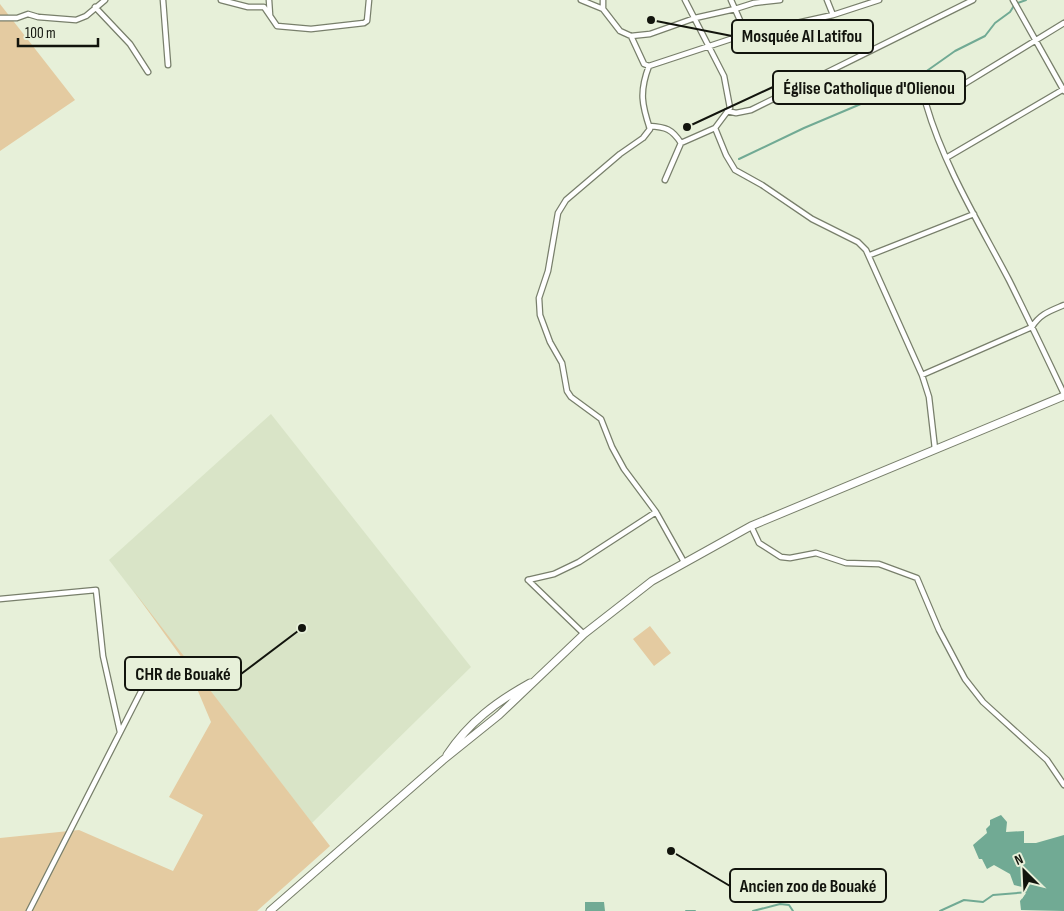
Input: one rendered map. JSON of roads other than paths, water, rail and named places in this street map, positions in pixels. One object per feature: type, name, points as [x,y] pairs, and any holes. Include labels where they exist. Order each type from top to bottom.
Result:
[{"type":"main road","points":[[270,911],[443,760],[499,715],[584,634],[644,586],[751,526],[1064,395]]},
{"type":"main road","points":[[443,760],[464,731],[484,712],[539,678]]},
{"type":"street","points":[[0,18],[18,18],[28,14],[38,17],[76,20],[86,16],[105,0]]},
{"type":"street","points":[[164,0],[168,65]]},
{"type":"street","points":[[221,0],[248,7],[264,7],[277,26],[310,29],[360,24],[367,21],[368,0]]},
{"type":"street","points":[[269,0],[271,16]]},
{"type":"street","points":[[580,0],[603,9],[620,31],[631,36],[650,34],[695,18],[754,3],[780,0]]},
{"type":"street","points":[[603,0],[603,9]]},
{"type":"street","points":[[666,180],[681,143],[715,128],[727,112],[730,98],[724,76],[685,0]]},
{"type":"street","points":[[731,0],[746,34]]},
{"type":"street","points":[[827,0],[832,15]]},
{"type":"street","points":[[631,36],[644,64],[649,66],[746,34],[832,15],[879,0]]},
{"type":"street","points":[[727,112],[736,113],[751,110],[973,0]]},
{"type":"street","points":[[946,158],[1064,90],[1013,0]]},
{"type":"street","points":[[95,7],[130,44],[148,72]]},
{"type":"street","points":[[1064,23],[956,89],[927,102],[933,128],[946,158],[1032,327],[1064,395]]},
{"type":"street","points":[[649,66],[642,92],[642,108],[650,129],[643,138],[620,154],[566,200],[558,213],[548,271],[539,298],[540,315],[550,342],[562,363],[567,390],[571,397],[601,419],[612,447],[624,468],[656,512],[684,562]]},
{"type":"street","points":[[649,126],[665,127],[673,131],[681,143]]},
{"type":"street","points":[[715,128],[726,155],[735,170],[762,185],[812,219],[858,242],[870,256],[922,375],[929,397],[935,449]]},
{"type":"street","points":[[870,256],[974,214]]},
{"type":"street","points":[[922,375],[1032,327],[1045,313],[1064,305]]},
{"type":"street","points":[[584,634],[528,580],[554,574],[579,562],[656,512]]},
{"type":"street","points":[[751,526],[759,543],[782,557],[790,558],[816,553],[846,563],[879,564],[917,578],[939,630],[965,679],[983,702],[1047,760],[1064,785]]},
{"type":"street","points":[[0,599],[96,590],[103,656],[120,732]]},
{"type":"street","points":[[28,911],[152,668]]},
{"type":"waterway","points":[[739,159],[804,128],[875,98],[921,75],[955,51],[985,36],[995,23],[1010,12],[1015,4],[1026,0]]},
{"type":"waterway","points":[[940,911],[964,900],[983,902],[993,895],[1029,892]]},
{"type":"waterway","points":[[753,911],[780,904],[789,905],[793,911]]},
{"type":"waterway","points":[[686,911],[695,911]]},
{"type":"place","name":"Mosquée Al Latifou","points":[[651,20]]},
{"type":"place","name":"Église Catholique d'Olienou","points":[[687,127]]},
{"type":"place","name":"CHR de Bouaké","points":[[302,628]]},
{"type":"place","name":"Ancien zoo de Bouaké","points":[[671,851]]}]
